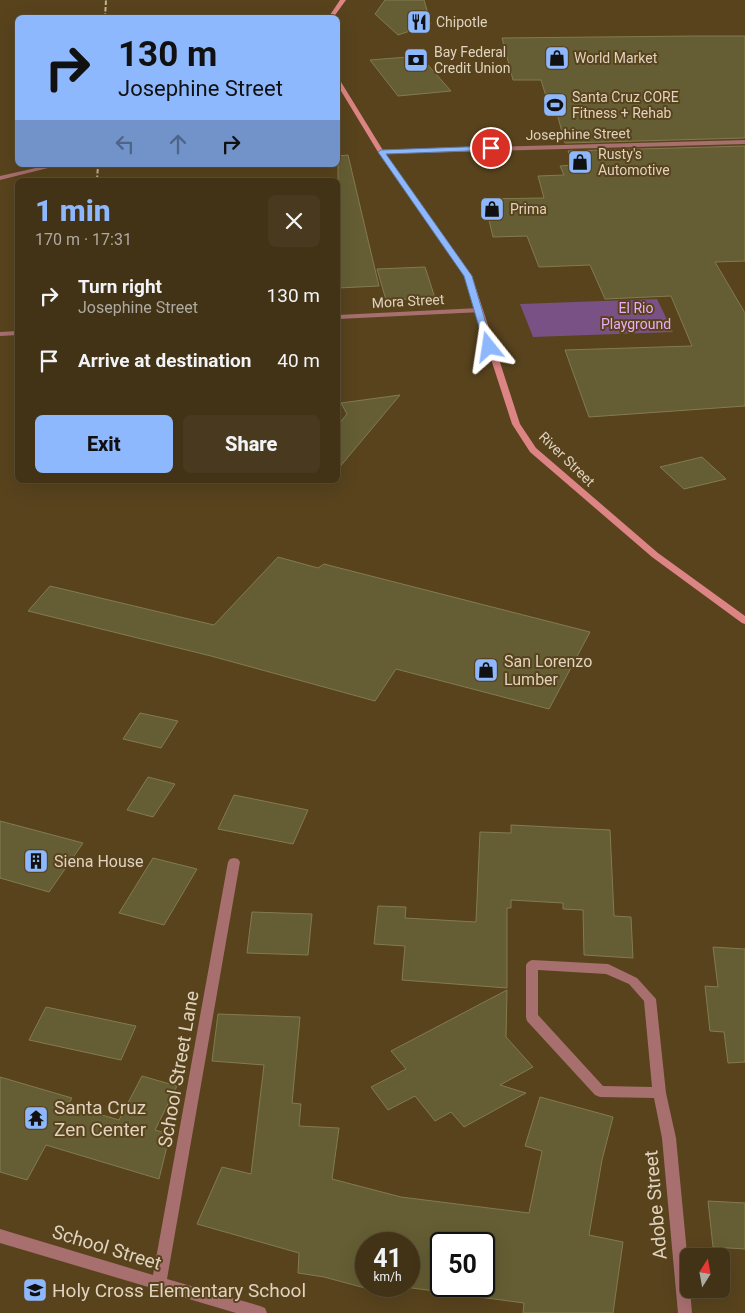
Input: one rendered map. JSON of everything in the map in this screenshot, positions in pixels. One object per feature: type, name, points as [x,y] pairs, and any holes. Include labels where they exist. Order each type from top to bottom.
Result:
[{"type":"main road","points":[[332,15],[343,0]]},
{"type":"main road","name":"River Street","points":[[340,85],[381,152],[468,276],[516,424],[533,450],[655,555],[745,621]]},
{"type":"street","name":"Josephine Street","points":[[381,152],[745,142]]},
{"type":"street","points":[[0,178],[48,167]]},
{"type":"street","name":"Mora Street","points":[[340,317],[479,310]]},
{"type":"street","points":[[0,334],[15,333]]},
{"type":"street","name":"School Street Lane","points":[[159,1283],[234,862]]},
{"type":"street","name":"Adobe Street","points":[[659,1094],[600,1091],[532,1016],[532,965],[608,969],[633,981],[650,999],[659,1094],[669,1138],[685,1313]]},
{"type":"street","name":"School Street","points":[[0,1236],[260,1313]]},
{"type":"green space","name":"El Rio Playground","points":[[657,299],[673,332],[533,337],[520,304]]},
{"type":"building","points":[[385,0],[424,0],[431,24],[398,35],[375,14]]},
{"type":"building","points":[[745,36],[745,138],[565,143],[555,106],[549,106],[541,80],[513,80],[502,38]]},
{"type":"building","points":[[420,56],[451,91],[398,96],[370,60]]},
{"type":"building","points":[[745,146],[745,261],[715,262],[745,313],[745,406],[589,417],[565,350],[692,346],[671,296],[605,299],[590,265],[539,267],[527,236],[493,237],[484,199],[544,198],[538,176],[564,175],[560,166],[573,165],[568,151]]},
{"type":"building","points":[[348,155],[379,286],[340,288],[340,178],[338,178],[338,167],[340,167],[340,156]]},
{"type":"building","points":[[425,267],[435,298],[386,300],[377,269]]},
{"type":"building","points":[[400,395],[340,467],[340,423],[347,414],[341,403]]},
{"type":"building","points":[[702,457],[726,479],[684,489],[660,467]]},
{"type":"building","name":"San Lorenzo Lumber","points":[[278,557],[318,568],[324,564],[590,632],[549,709],[396,669],[375,701],[211,656],[28,611],[50,586],[214,625]]},
{"type":"building","points":[[140,713],[178,721],[161,748],[123,739]]},
{"type":"building","points":[[148,777],[175,784],[153,817],[127,810]]},
{"type":"building","points":[[234,795],[308,810],[293,844],[218,829]]},
{"type":"building","name":"Siena House","points":[[0,821],[83,843],[49,892],[0,878]]},
{"type":"building","points":[[511,825],[610,830],[614,916],[631,917],[633,958],[584,955],[583,910],[563,909],[563,903],[511,900],[511,908],[507,908],[507,988],[402,980],[405,946],[374,944],[378,906],[406,907],[405,918],[476,922],[480,832],[511,833]]},
{"type":"building","points":[[153,858],[197,869],[164,925],[119,913]]},
{"type":"building","points":[[252,912],[312,914],[308,955],[247,953]]},
{"type":"building","points":[[713,947],[745,949],[745,1062],[728,1063],[724,1032],[710,1031],[705,986],[718,987]]},
{"type":"building","points":[[507,990],[506,1037],[533,1067],[500,1085],[526,1093],[464,1127],[451,1112],[435,1121],[415,1096],[388,1110],[371,1087],[406,1069],[391,1051]]},
{"type":"building","points":[[46,1007],[136,1026],[121,1060],[29,1040]]},
{"type":"building","points":[[218,1014],[300,1017],[292,1103],[301,1104],[299,1126],[339,1128],[332,1179],[401,1197],[529,1213],[542,1151],[525,1146],[540,1097],[613,1117],[602,1160],[589,1235],[623,1242],[613,1313],[523,1313],[524,1303],[479,1297],[495,1297],[495,1232],[430,1232],[430,1290],[420,1289],[420,1232],[355,1232],[355,1285],[324,1277],[298,1273],[299,1253],[197,1224],[222,1167],[251,1174],[264,1065],[212,1061]]},
{"type":"building","points":[[142,1076],[177,1086],[155,1130],[170,1134],[159,1179],[46,1145],[27,1180],[0,1172],[0,1077],[72,1098],[68,1105],[119,1120]]},
{"type":"building","points":[[708,1201],[745,1203],[745,1249],[713,1247]]},
{"type":"railway","points":[[105,15],[106,0]]},
{"type":"railway","points":[[97,178],[98,167]]},
{"type":"place","name":"Chipotle","points":[[419,22]]},
{"type":"place","name":"World Market","points":[[557,58]]},
{"type":"place","name":"Bay Federal Credit Union","points":[[416,60]]},
{"type":"place","name":"Santa Cruz CORE Fitness + Rehab","points":[[555,105]]},
{"type":"place","name":"Rusty's Automotive","points":[[580,162]]},
{"type":"place","name":"Prima","points":[[492,209]]},
{"type":"place","name":"San Lorenzo Lumber","points":[[486,670]]},
{"type":"place","name":"Siena House","points":[[36,861]]},
{"type":"place","name":"Santa Cruz Zen Center","points":[[36,1118]]},
{"type":"place","name":"Holy Cross Elementary School","points":[[35,1290]]},
{"type":"route","points":[[489,347],[468,276],[381,152],[491,148]]}]
